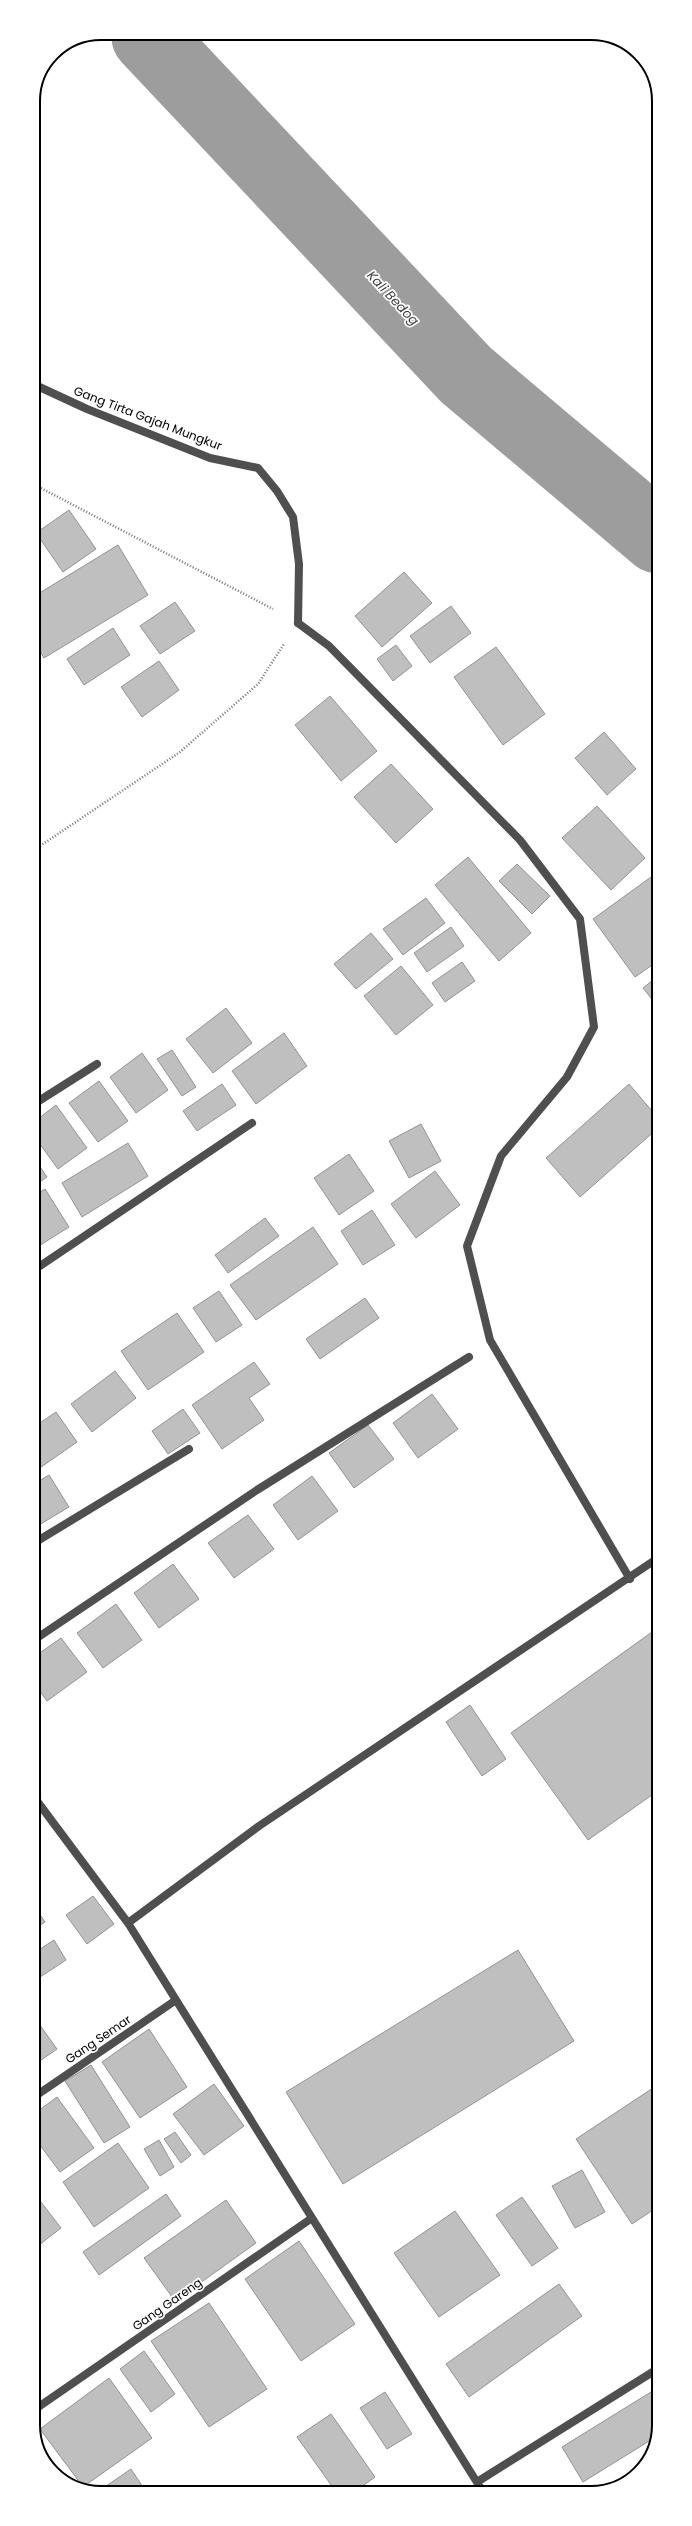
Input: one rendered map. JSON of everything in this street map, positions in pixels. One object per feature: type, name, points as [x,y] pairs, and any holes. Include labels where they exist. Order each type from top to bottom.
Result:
[{"type":"street","name":"Gang Tirta Gajah Mungkur","points":[[40,387],[87,409],[210,458],[258,468],[277,491],[293,517],[299,564],[298,622]]},
{"type":"street","points":[[298,622],[329,646],[520,840],[580,919],[594,1027],[566,1077],[501,1156],[467,1246],[490,1340],[630,1579]]},
{"type":"street","points":[[40,1100],[97,1064]]},
{"type":"street","points":[[40,1266],[252,1123]]},
{"type":"street","points":[[40,1636],[257,1490],[469,1357]]},
{"type":"street","points":[[40,1539],[189,1449]]},
{"type":"street","points":[[128,1923],[259,1826],[630,1579],[652,1562]]},
{"type":"street","points":[[40,1805],[128,1923],[479,2486]]},
{"type":"street","name":"Gang Semar","points":[[40,2093],[176,2000]]},
{"type":"street","name":"Gang Gareng","points":[[40,2406],[312,2218]]},
{"type":"street","points":[[477,2482],[652,2372]]},
{"type":"path","points":[[40,488],[298,622],[258,684],[180,752],[40,846]]},
{"type":"building","points":[[69,510],[96,549],[63,572],[40,539],[40,530]]},
{"type":"building","points":[[118,545],[148,595],[44,658],[40,651],[40,593]]},
{"type":"building","points":[[404,572],[432,603],[382,647],[355,616]]},
{"type":"building","points":[[175,602],[195,631],[160,654],[140,626]]},
{"type":"building","points":[[451,606],[471,633],[430,663],[410,636]]},
{"type":"building","points":[[113,628],[130,655],[84,685],[67,659]]},
{"type":"building","points":[[396,645],[412,666],[393,681],[377,659]]},
{"type":"building","points":[[496,647],[545,714],[503,745],[454,677]]},
{"type":"building","points":[[159,661],[179,690],[142,717],[121,687]]},
{"type":"building","points":[[330,696],[377,751],[341,781],[295,725]]},
{"type":"building","points":[[604,732],[636,769],[607,795],[575,758]]},
{"type":"building","points":[[391,764],[433,809],[396,843],[354,797]]},
{"type":"building","points":[[597,806],[645,858],[611,890],[562,838]]},
{"type":"building","points":[[468,857],[531,933],[499,961],[435,885]]},
{"type":"building","points":[[517,864],[550,896],[532,914],[499,881]]},
{"type":"building","points":[[652,876],[652,965],[635,977],[593,919]]},
{"type":"building","points":[[426,898],[445,923],[403,955],[383,929]]},
{"type":"building","points":[[451,927],[464,946],[427,972],[414,953]]},
{"type":"building","points":[[371,933],[393,959],[356,989],[334,964]]},
{"type":"building","points":[[462,962],[475,981],[445,1002],[432,983]]},
{"type":"building","points":[[401,966],[433,1005],[396,1035],[364,996]]},
{"type":"building","points":[[652,981],[652,999],[643,988]]},
{"type":"building","points":[[226,1008],[252,1043],[213,1073],[186,1039]]},
{"type":"building","points":[[284,1033],[307,1066],[256,1104],[232,1071]]},
{"type":"building","points":[[172,1050],[196,1087],[182,1096],[157,1059]]},
{"type":"building","points":[[142,1053],[168,1090],[136,1113],[110,1077]]},
{"type":"building","points":[[99,1081],[128,1121],[98,1142],[69,1103]]},
{"type":"building","points":[[222,1084],[236,1105],[197,1131],[183,1111]]},
{"type":"building","points":[[629,1084],[652,1111],[652,1133],[580,1197],[546,1158]]},
{"type":"building","points":[[56,1105],[87,1148],[58,1169],[40,1144],[40,1117]]},
{"type":"building","points":[[421,1124],[441,1161],[409,1178],[389,1141]]},
{"type":"building","points":[[128,1143],[148,1176],[82,1217],[62,1183]]},
{"type":"building","points":[[349,1154],[374,1191],[339,1215],[314,1178]]},
{"type":"building","points":[[40,1167],[47,1177],[40,1182]]},
{"type":"building","points":[[435,1171],[460,1205],[416,1238],[391,1204]]},
{"type":"building","points":[[45,1189],[69,1227],[40,1245],[40,1192]]},
{"type":"building","points":[[372,1210],[395,1245],[363,1265],[341,1231]]},
{"type":"building","points":[[265,1218],[279,1236],[228,1273],[215,1255]]},
{"type":"building","points":[[313,1227],[338,1264],[256,1320],[230,1285]]},
{"type":"building","points":[[219,1291],[242,1325],[216,1342],[193,1308]]},
{"type":"building","points":[[365,1298],[379,1318],[320,1359],[306,1339]]},
{"type":"building","points":[[177,1313],[204,1352],[148,1390],[121,1351]]},
{"type":"building","points":[[254,1362],[270,1384],[249,1398],[264,1420],[222,1449],[192,1405]]},
{"type":"building","points":[[115,1371],[136,1398],[92,1432],[71,1404]]},
{"type":"building","points":[[432,1394],[458,1429],[418,1458],[393,1423]]},
{"type":"building","points":[[183,1409],[200,1433],[168,1454],[152,1431]]},
{"type":"building","points":[[56,1412],[77,1442],[40,1468],[40,1423]]},
{"type":"building","points":[[368,1425],[394,1459],[354,1488],[329,1453]]},
{"type":"building","points":[[49,1475],[69,1507],[40,1524],[40,1480]]},
{"type":"building","points":[[312,1476],[338,1511],[298,1540],[273,1505]]},
{"type":"building","points":[[248,1515],[274,1549],[234,1578],[208,1543]]},
{"type":"building","points":[[173,1564],[199,1599],[159,1628],[134,1593]]},
{"type":"building","points":[[116,1604],[142,1640],[103,1668],[77,1633]]},
{"type":"building","points":[[652,1632],[652,1795],[588,1840],[511,1733]]},
{"type":"building","points":[[61,1638],[87,1672],[47,1701],[40,1691],[40,1653]]},
{"type":"building","points":[[470,1705],[506,1759],[482,1776],[446,1722]]},
{"type":"building","points":[[93,1896],[114,1924],[87,1944],[66,1915]]},
{"type":"building","points":[[40,1915],[45,1922],[40,1925]]},
{"type":"building","points":[[54,1940],[66,1960],[40,1977],[40,1949]]},
{"type":"building","points":[[518,1950],[574,2041],[343,2184],[286,2092]]},
{"type":"building","points":[[40,2025],[57,2049],[40,2061]]},
{"type":"building","points":[[149,2029],[187,2087],[140,2118],[102,2062]]},
{"type":"building","points":[[91,2065],[130,2127],[104,2143],[65,2081]]},
{"type":"building","points":[[214,2084],[244,2126],[204,2155],[173,2114]]},
{"type":"building","points":[[652,2089],[652,2211],[632,2224],[576,2139]]},
{"type":"building","points":[[57,2097],[94,2148],[60,2172],[40,2145],[40,2110]]},
{"type":"building","points":[[175,2132],[191,2155],[181,2163],[164,2139]]},
{"type":"building","points":[[159,2140],[174,2167],[160,2176],[144,2149]]},
{"type":"building","points":[[118,2143],[149,2188],[94,2227],[63,2182]]},
{"type":"building","points":[[582,2170],[605,2212],[575,2228],[552,2186]]},
{"type":"building","points":[[166,2194],[181,2216],[99,2275],[83,2252]]},
{"type":"building","points":[[522,2197],[558,2248],[532,2266],[496,2215]]},
{"type":"building","points":[[226,2200],[256,2243],[175,2301],[144,2258]]},
{"type":"building","points":[[40,2201],[61,2228],[40,2244]]},
{"type":"building","points":[[455,2211],[500,2275],[439,2317],[394,2253]]},
{"type":"building","points":[[299,2241],[355,2324],[301,2361],[245,2279]]},
{"type":"building","points":[[559,2284],[582,2316],[469,2397],[446,2364]]},
{"type":"building","points":[[209,2303],[267,2389],[209,2427],[151,2341]]},
{"type":"building","points":[[144,2351],[175,2394],[151,2412],[120,2369]]},
{"type":"building","points":[[109,2378],[152,2438],[87,2484],[79,2481],[40,2429]]},
{"type":"building","points":[[652,2391],[652,2425],[650,2440],[583,2482],[562,2447]]},
{"type":"building","points":[[385,2392],[412,2434],[387,2449],[360,2408]]},
{"type":"building","points":[[331,2414],[375,2477],[362,2486],[332,2486],[297,2437]]},
{"type":"building","points":[[131,2469],[142,2486],[106,2486]]},
{"type":"waterway","name":"Kali Bedog","points":[[151,40],[466,375],[652,532]]}]
